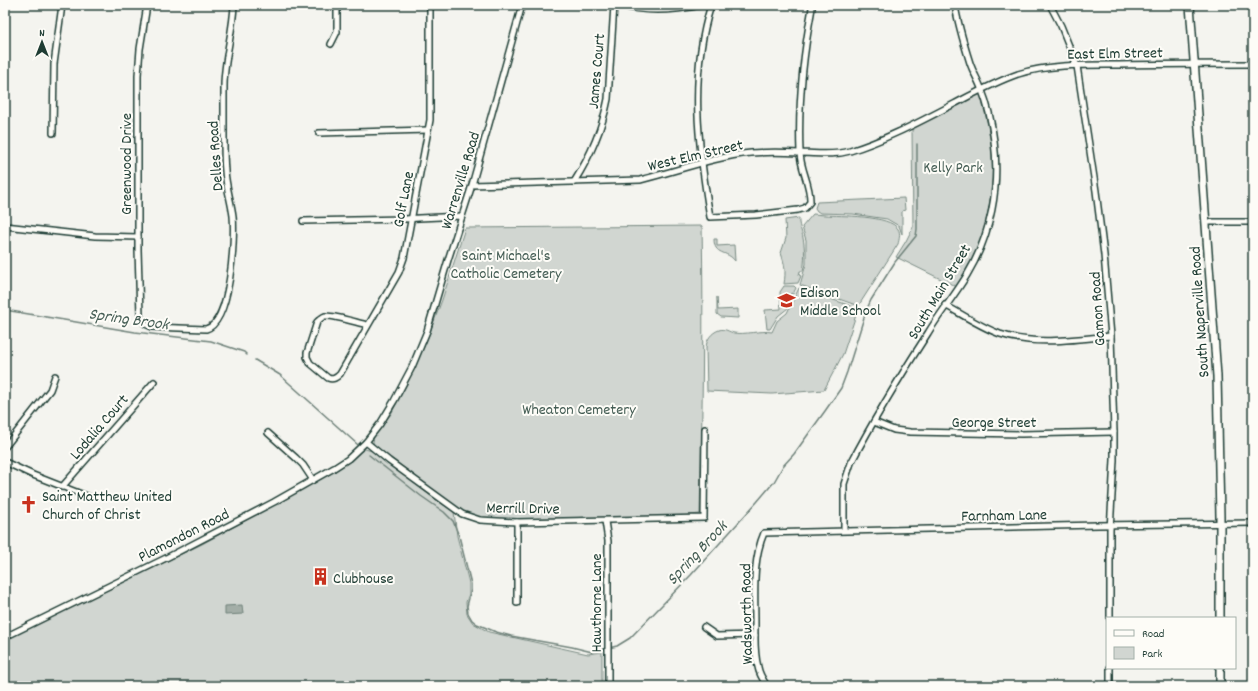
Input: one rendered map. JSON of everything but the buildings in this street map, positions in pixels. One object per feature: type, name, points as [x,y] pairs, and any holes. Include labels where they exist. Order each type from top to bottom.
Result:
[{"type":"main road","name":"South Naperville Road","points":[[1190,5],[1217,376],[1220,617]]},
{"type":"main road","points":[[1220,669],[1220,686]]},
{"type":"street","points":[[53,134],[54,64],[62,5]]},
{"type":"street","name":"Greenwood Drive","points":[[143,322],[140,315],[138,237],[138,75],[140,49],[147,5]]},
{"type":"street","name":"Delles Road","points":[[143,322],[145,325],[152,327],[206,329],[216,323],[226,296],[233,249],[233,214],[225,171],[224,86],[225,64],[233,23],[234,5]]},
{"type":"street","points":[[331,44],[337,32],[337,5]]},
{"type":"street","name":"Golf Lane","points":[[368,325],[327,316],[320,318],[317,322],[307,353],[310,363],[328,378],[334,379],[340,374],[399,272],[404,258],[430,112],[430,5]]},
{"type":"street","name":"Warrenville Road","points":[[366,442],[380,424],[394,401],[422,345],[432,317],[472,185],[522,5]]},
{"type":"street","points":[[616,5],[657,10],[701,5]]},
{"type":"street","name":"James Court","points":[[574,182],[596,143],[606,112],[616,5]]},
{"type":"street","points":[[711,5],[701,49],[698,87],[698,124],[701,163],[710,217],[756,215],[805,208],[810,202],[800,153],[799,107],[804,56],[812,8],[811,5]]},
{"type":"street","name":"South Main Street","points":[[844,530],[844,490],[850,462],[928,332],[959,287],[976,258],[987,230],[993,206],[996,183],[995,154],[989,116],[982,89],[971,66],[955,5]]},
{"type":"street","name":"Gamon Road","points":[[1050,5],[1061,26],[1077,66],[1101,223],[1108,286],[1114,432],[1110,617]]},
{"type":"street","name":"East Elm Street","points":[[982,89],[1027,72],[1057,66],[1253,64]]},
{"type":"street","name":"West Elm Street","points":[[472,185],[640,180],[666,174],[701,163],[750,154],[774,152],[839,153],[854,150],[908,128],[982,89]]},
{"type":"street","points":[[319,133],[428,130]]},
{"type":"street","points":[[303,221],[462,216]]},
{"type":"street","points":[[1206,222],[1253,222]]},
{"type":"street","points":[[5,226],[95,236],[138,237]]},
{"type":"street","points":[[945,306],[994,332],[1023,340],[1046,341],[1111,336]]},
{"type":"street","points":[[5,447],[50,390],[55,376]]},
{"type":"street","name":"Lodalia Court","points":[[62,487],[154,382]]},
{"type":"street","name":"George Street","points":[[874,422],[894,430],[910,432],[1021,434],[1114,432]]},
{"type":"street","name":"Merrill Drive","points":[[366,442],[389,461],[462,514],[471,518],[480,520],[517,522],[704,518],[705,430]]},
{"type":"street","points":[[268,433],[303,465],[313,480]]},
{"type":"street","name":"Plamondon Road","points":[[5,637],[174,554],[313,480],[348,459],[366,442]]},
{"type":"street","points":[[5,462],[20,470],[89,497]]},
{"type":"street","name":"Hawthorne Lane","points":[[605,520],[608,541],[608,686]]},
{"type":"street","points":[[517,522],[517,603]]},
{"type":"street","name":"Farnham Lane","points":[[761,539],[764,533],[770,532],[1253,523]]},
{"type":"street","name":"Wadsworth Road","points":[[761,539],[755,578],[755,635],[758,666],[762,679],[767,686]]},
{"type":"street","points":[[704,627],[717,636],[755,635]]},
{"type":"street","points":[[1110,669],[1110,686]]},
{"type":"green space","name":"Kelly Park","points":[[980,92],[988,126],[992,153],[993,169],[990,202],[983,233],[971,263],[957,287],[896,257],[913,227],[912,129]]},
{"type":"green space","points":[[904,198],[905,210],[902,211],[902,234],[899,226],[887,219],[853,214],[820,213],[815,208],[817,202]]},
{"type":"green space","points":[[813,214],[864,217],[885,221],[893,224],[898,229],[900,236],[898,244],[859,305],[800,285],[806,264],[806,240],[802,227]]},
{"type":"green space","points":[[799,218],[804,246],[803,271],[800,271],[799,275],[801,276],[798,283],[784,284],[785,268],[781,253],[786,238],[785,220]]},
{"type":"green space","name":"Wheaton Cemetery","points":[[702,226],[703,334],[700,514],[669,517],[493,519],[479,517],[468,514],[459,509],[374,445],[374,436],[391,414],[407,384],[427,340],[442,300],[465,228]]},
{"type":"green space","points":[[714,239],[717,239],[717,246],[734,245],[735,261],[716,248]]},
{"type":"green space","points":[[784,286],[794,286],[796,288],[793,294],[791,293],[790,296],[792,297],[788,308],[778,316],[770,329],[767,329],[765,310],[781,309],[780,292]]},
{"type":"green space","points":[[799,288],[854,307],[857,312],[843,354],[824,390],[772,394],[707,391],[706,347],[708,339],[716,331],[721,330],[732,333],[772,332],[777,321],[787,313]]},
{"type":"green space","points":[[717,297],[718,310],[738,309],[738,318],[721,317],[717,314]]},
{"type":"green space","points":[[365,449],[372,451],[454,512],[457,536],[469,583],[469,594],[466,602],[467,614],[473,623],[489,632],[588,654],[602,652],[602,686],[5,686],[5,640],[202,544],[316,482],[340,468]]},
{"type":"shaded area","points":[[242,605],[243,614],[225,615],[225,606]]},
{"type":"waterway","name":"Spring Brook","points":[[369,455],[444,512],[453,521],[459,536],[471,584],[467,606],[468,613],[472,620],[477,624],[496,632],[511,636],[592,652],[617,646],[630,638],[691,575],[757,502],[774,482],[783,466],[794,454],[841,388],[871,300],[895,262],[916,236],[917,144]]},
{"type":"waterway","name":"Spring Brook","points":[[5,310],[135,332],[211,341],[244,352],[247,355]]},
{"type":"waterway","name":"Spring Brook","points":[[255,360],[280,375],[357,444]]},
{"type":"place","name":"Edison Middle School","points":[[787,300]]},
{"type":"place","name":"Saint Matthew United Church of Christ","points":[[29,504]]},
{"type":"place","name":"Clubhouse","points":[[320,577]]},
{"type":"park label","name":"Saint Michael's Catholic Cemetery","points":[[506,263]]}]
